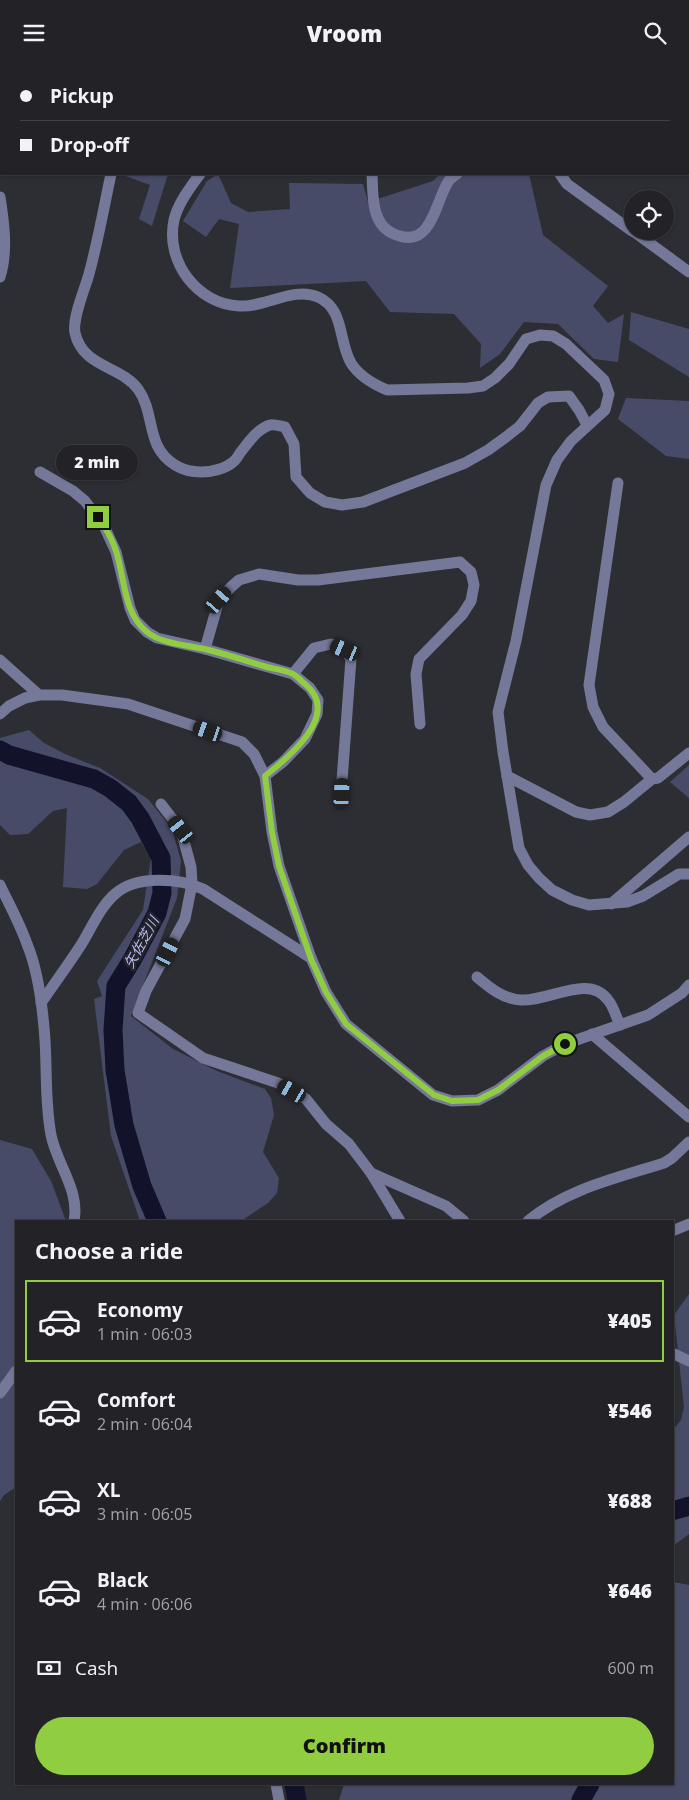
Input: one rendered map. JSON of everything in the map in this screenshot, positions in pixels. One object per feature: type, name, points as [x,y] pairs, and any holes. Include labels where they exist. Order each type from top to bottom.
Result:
[{"type":"street","points":[[111,175],[77,315],[75,331],[80,345],[89,357],[98,364],[125,377],[142,394],[156,446],[169,461],[183,470],[201,472],[220,469],[233,462],[260,430],[271,425],[285,427],[294,444],[296,477],[310,493],[325,502],[342,505],[363,502],[465,463],[488,450],[520,426],[538,403],[548,397],[569,396],[587,425]]},
{"type":"street","points":[[199,175],[184,197],[174,221],[172,248],[179,266],[189,281],[202,292],[219,302],[239,306],[264,304],[287,296],[302,294],[318,297],[331,307],[338,319],[350,362],[362,376],[387,390],[468,388],[483,385],[496,378],[509,365],[526,339],[540,335],[553,336],[566,343],[604,380],[609,394],[605,410],[571,441],[556,460],[546,485],[516,641],[498,711],[519,848],[528,865],[552,890],[572,900],[589,905],[626,902],[643,896],[679,874],[689,874]]},
{"type":"street","points":[[372,175],[374,205],[379,222],[384,230],[400,237],[410,238],[423,232],[449,181],[456,175]]},
{"type":"street","points":[[561,175],[567,184],[624,225]]},
{"type":"street","points":[[0,197],[4,245],[0,277]]},
{"type":"street","points":[[645,240],[689,272]]},
{"type":"street","points":[[40,472],[73,491],[85,501],[104,526],[116,552],[130,608],[135,620],[147,632],[157,638],[205,649],[293,674],[310,688],[318,700],[317,714],[305,739],[265,776]]},
{"type":"street","points":[[618,483],[589,685],[593,707],[603,727],[652,779]]},
{"type":"street","points":[[205,649],[219,600],[240,580],[259,574],[298,580],[318,580],[460,562],[471,572],[474,585],[471,601],[462,615],[419,659],[416,674],[420,724]]},
{"type":"street","points":[[293,674],[314,648],[331,644],[345,650],[351,659],[342,793]]},
{"type":"street","points":[[0,660],[39,695]]},
{"type":"street","points":[[0,714],[8,706],[25,698],[39,695],[62,695],[128,704],[242,742],[254,754],[265,776],[272,832],[279,866],[311,959],[326,992],[346,1024],[434,1095],[452,1101],[478,1100],[498,1090],[543,1056],[565,1044],[648,1015],[682,993],[689,985]]},
{"type":"street","points":[[507,776],[576,813],[590,815],[608,812],[624,802],[652,779],[658,778],[689,753]]},
{"type":"street","points":[[161,804],[181,830],[192,884],[185,919],[146,991],[138,1013],[203,1057],[278,1083],[306,1099],[326,1124],[349,1144],[371,1173],[399,1220]]},
{"type":"street","points":[[611,903],[689,837]]},
{"type":"street","points":[[41,1003],[111,898],[132,884],[151,881],[178,881],[192,884],[203,889],[311,959]]},
{"type":"street","points":[[0,885],[28,945],[41,1003],[45,1040],[47,1109],[52,1138],[77,1209],[74,1220]]},
{"type":"street","points":[[477,977],[496,992],[520,1000],[544,998],[580,988],[590,988],[601,993],[608,1000],[620,1025]]},
{"type":"street","points":[[592,1035],[689,1117]]},
{"type":"street","points":[[529,1220],[552,1203],[572,1193],[672,1159],[689,1142]]},
{"type":"street","points":[[371,1173],[446,1206],[463,1220]]},
{"type":"street","points":[[674,1230],[689,1224]]},
{"type":"street","points":[[674,1354],[689,1361]]},
{"type":"street","points":[[0,1393],[15,1372]]},
{"type":"street","points":[[276,1785],[279,1800]]},
{"type":"shaded area","points":[[123,175],[170,175],[167,177],[152,226],[139,219],[150,185]]},
{"type":"shaded area","points":[[218,175],[231,203],[248,212],[290,209],[289,183],[363,184],[368,202],[433,181],[439,175],[529,175],[543,235],[608,286],[593,306],[608,323],[624,314],[618,362],[594,359],[558,324],[524,322],[500,354],[480,368],[481,344],[454,314],[390,312],[366,281],[230,288],[239,224],[219,219],[206,237],[183,221],[207,181]]},
{"type":"shaded area","points":[[631,312],[689,329],[689,377],[629,340]]},
{"type":"shaded area","points":[[626,398],[689,401],[689,459],[666,456],[618,419]]},
{"type":"shaded area","points":[[29,730],[44,743],[100,768],[148,799],[172,829],[181,861],[177,898],[131,1016],[173,1049],[217,1071],[265,1089],[271,1098],[274,1115],[263,1152],[279,1178],[277,1193],[268,1203],[242,1220],[140,1220],[111,1136],[94,999],[102,996],[97,981],[143,910],[151,858],[141,842],[124,850],[97,884],[87,889],[63,887],[67,808],[53,811],[28,834],[10,835],[0,825],[0,738]]},
{"type":"shaded area","points":[[689,765],[689,798],[670,782]]},
{"type":"shaded area","points":[[0,1140],[32,1149],[51,1181],[66,1220],[15,1220],[15,1488],[4,1495],[0,1501]]},
{"type":"shaded area","points":[[689,1294],[689,1534],[674,1545],[674,1429],[681,1420],[684,1407],[674,1315]]},
{"type":"shaded area","points":[[674,1582],[689,1585],[689,1800],[339,1800],[344,1785],[674,1785]]},
{"type":"waterway","name":"矢佐芝川","points":[[0,750],[9,755],[94,779],[110,788],[129,803],[140,818],[161,858],[162,893],[157,913],[116,986],[113,1030],[115,1070],[124,1125],[142,1186],[157,1220]]},
{"type":"waterway","points":[[674,1510],[689,1506]]},
{"type":"waterway","name":"矢佐芝川","points":[[294,1785],[297,1800]]},
{"type":"waterway","points":[[581,1800],[589,1785]]},
{"type":"route","points":[[98,517],[116,552],[130,608],[135,620],[147,632],[157,638],[205,649],[293,674],[310,688],[318,700],[317,714],[305,739],[265,776],[272,832],[279,866],[311,959],[326,992],[346,1024],[434,1095],[452,1101],[478,1100],[498,1090],[543,1056],[565,1044]]}]
